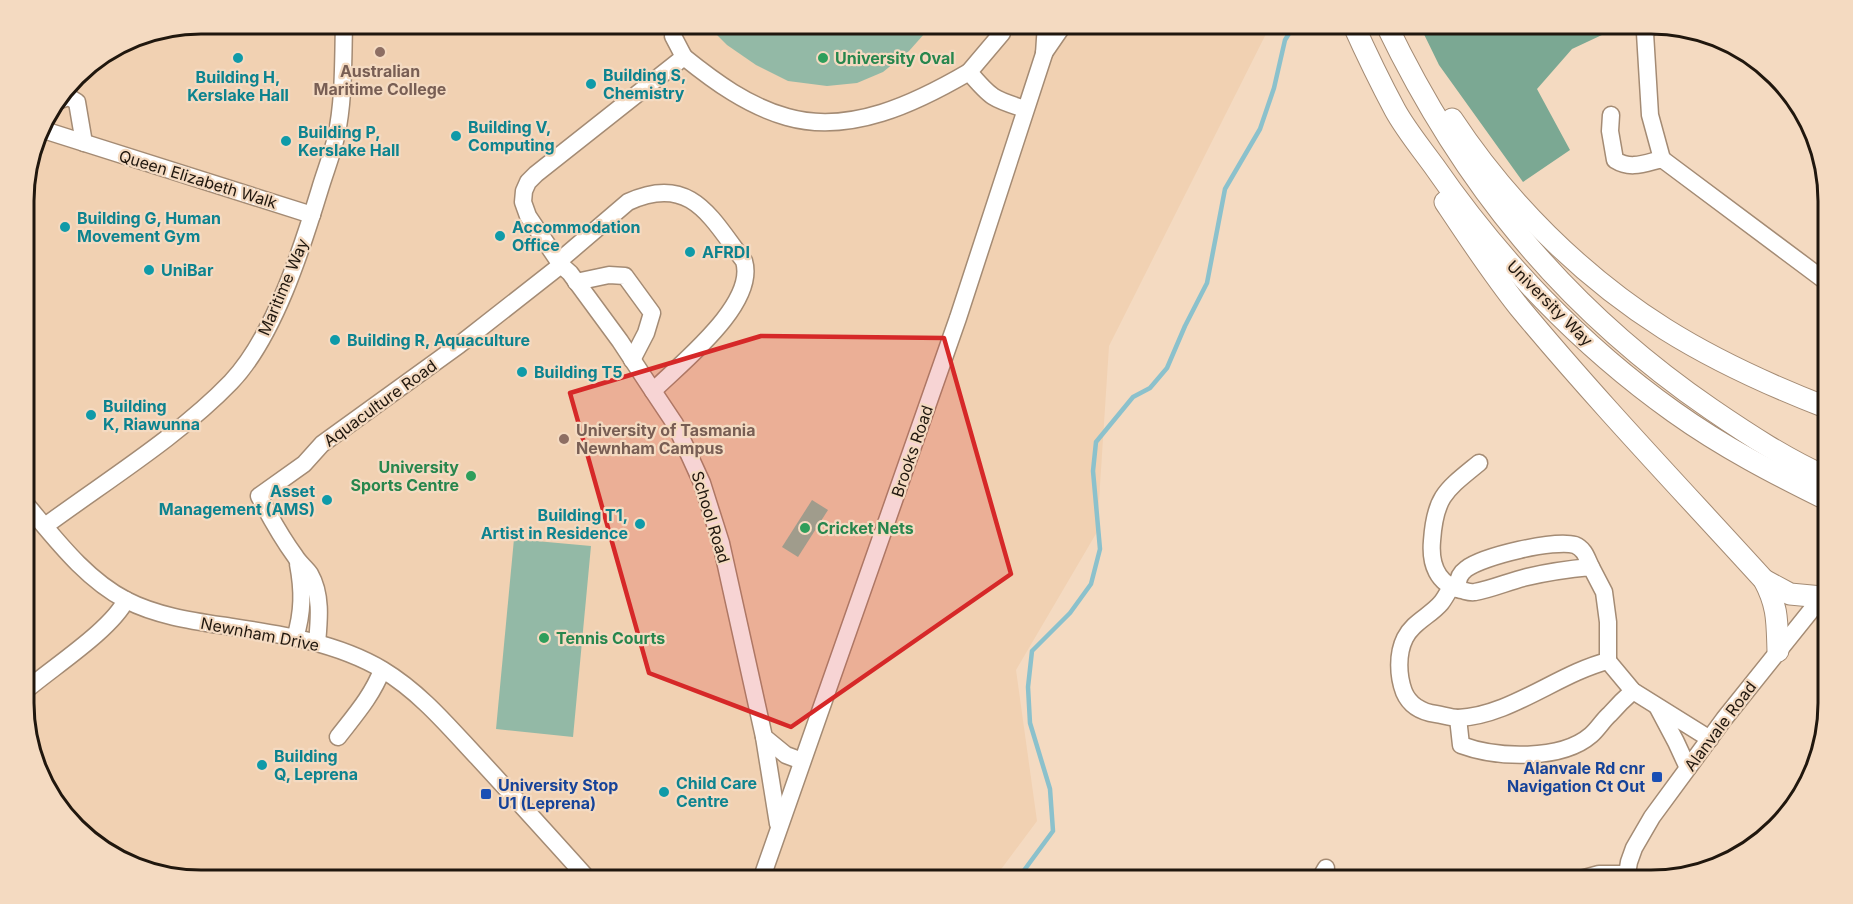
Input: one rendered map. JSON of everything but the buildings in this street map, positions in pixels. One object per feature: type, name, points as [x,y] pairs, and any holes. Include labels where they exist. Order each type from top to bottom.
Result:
[{"type":"main road","name":"University Way","points":[[1358,34],[1396,112],[1449,187],[1497,247],[1562,318],[1673,412],[1765,469],[1818,495]]},
{"type":"main road","name":"University Way","points":[[1391,34],[1436,118],[1460,157],[1506,221],[1572,294],[1617,337],[1680,387],[1760,443],[1818,473]]},
{"type":"main road","points":[[1400,34],[1467,141],[1489,170],[1552,238],[1596,278],[1664,328],[1701,350],[1776,387],[1818,404]]},
{"type":"main road","points":[[1396,112],[1416,156],[1434,187],[1488,266],[1519,306],[1764,580],[1774,598],[1778,651]]},
{"type":"main road","points":[[1764,580],[1790,594],[1818,592]]},
{"type":"street","points":[[673,35],[684,57],[708,76],[747,101],[789,118],[826,122],[863,118],[905,105],[937,91],[969,72],[1001,34]]},
{"type":"street","name":"Brooks Road","points":[[1044,54],[1045,34]]},
{"type":"street","name":"Brooks Road","points":[[765,870],[958,318],[1044,54],[1057,34]]},
{"type":"street","points":[[1645,34],[1650,114],[1662,159],[1818,276]]},
{"type":"street","name":"Maritime Way","points":[[45,526],[207,405],[233,380],[255,350],[275,315],[312,215],[336,137],[342,88],[344,35]]},
{"type":"street","name":"School Road","points":[[684,57],[536,174],[528,182],[523,202],[533,225],[632,360],[689,451],[721,543],[764,737],[779,828]]},
{"type":"street","points":[[969,72],[989,95],[1025,109]]},
{"type":"street","points":[[71,98],[77,102],[84,143]]},
{"type":"street","points":[[1611,115],[1610,131],[1615,160],[1623,165],[1634,166],[1662,159]]},
{"type":"street","name":"Queen Elizabeth Walk","points":[[50,132],[312,215]]},
{"type":"street","points":[[560,263],[628,202],[640,196],[669,193],[686,196],[698,203],[744,261],[747,270],[746,282],[726,316],[708,338],[653,391]]},
{"type":"street","name":"Aquaculture Road","points":[[317,644],[318,597],[310,574],[297,560],[275,528],[259,496],[304,464],[322,444],[459,345],[560,263]]},
{"type":"street","points":[[576,282],[609,275],[626,276],[652,313],[646,333],[632,360]]},
{"type":"street","points":[[1479,463],[1446,491],[1436,509],[1431,544],[1432,558],[1438,577],[1454,588],[1472,593],[1525,577],[1591,567]]},
{"type":"street","name":"Newnham Drive","points":[[34,514],[99,581],[126,600],[195,622],[295,638],[317,644],[341,651],[382,670],[420,697],[580,870]]},
{"type":"street","points":[[1608,661],[1590,666],[1524,698],[1488,712],[1458,718],[1418,709],[1408,701],[1399,670],[1400,653],[1405,638],[1416,623],[1454,588],[1460,575],[1466,569],[1490,558],[1551,543],[1575,546],[1585,552],[1604,592],[1608,622],[1608,661],[1633,690],[1710,739]]},
{"type":"street","name":"Aquaculture Road","points":[[295,638],[303,597],[297,560]]},
{"type":"street","points":[[34,684],[105,626],[121,610],[126,600]]},
{"type":"street","name":"Alanvale Road","points":[[1629,869],[1634,848],[1652,817],[1818,601]]},
{"type":"street","points":[[338,737],[367,701],[382,670]]},
{"type":"street","points":[[1458,718],[1461,745],[1477,751],[1514,755],[1548,752],[1574,747],[1592,735],[1633,690]]},
{"type":"street","points":[[1658,708],[1688,768]]},
{"type":"street","points":[[764,737],[786,755],[802,761]]},
{"type":"highlighted area","points":[[761,336],[944,338],[1011,574],[791,727],[649,673],[570,393]]},
{"type":"shaded area","name":"University of Tasmania Newnham Campus","points":[[1266,34],[1109,346],[1097,532],[1016,670],[1037,821],[1001,869],[201,870],[158,864],[138,857],[91,828],[63,795],[47,766],[40,746],[34,702],[35,191],[43,148],[69,100],[83,83],[118,57],[148,43],[191,35]]},
{"type":"green space","name":"University Oval","points":[[924,34],[909,51],[883,72],[857,83],[827,86],[788,81],[756,65],[727,45],[717,35]]},
{"type":"green space","points":[[1424,34],[1604,34],[1572,49],[1537,89],[1570,150],[1523,182],[1439,65]]},
{"type":"green space","name":"Cricket Nets","points":[[812,500],[828,510],[798,557],[782,547]]},
{"type":"green space","name":"Tennis Courts","points":[[514,539],[591,546],[573,737],[496,729]]},
{"type":"waterway","points":[[1025,869],[1053,831],[1050,789],[1030,723],[1028,687],[1032,651],[1070,613],[1091,584],[1100,549],[1093,471],[1096,442],[1133,397],[1150,388],[1167,368],[1207,283],[1225,189],[1260,129],[1289,34]]},
{"type":"place","name":"Australian Maritime College","points":[[380,52]]},
{"type":"place","name":"Building H, Kerslake Hall","points":[[238,58]]},
{"type":"place","name":"University Oval","points":[[823,58]]},
{"type":"place","name":"Building S, Chemistry","points":[[591,84]]},
{"type":"place","name":"Building V, Computing","points":[[456,136]]},
{"type":"place","name":"Building P, Kerslake Hall","points":[[286,141]]},
{"type":"place","name":"Building G, Human Movement Gym","points":[[65,227]]},
{"type":"place","name":"Accommodation Office","points":[[500,236]]},
{"type":"place","name":"AFRDI","points":[[690,252]]},
{"type":"place","name":"UniBar","points":[[149,270]]},
{"type":"place","name":"Building R, Aquaculture","points":[[335,340]]},
{"type":"place","name":"Building T5","points":[[522,372]]},
{"type":"place","name":"Building K, Riawunna","points":[[91,415]]},
{"type":"place","name":"University of Tasmania Newnham Campus","points":[[564,439]]},
{"type":"place","name":"University Sports Centre","points":[[471,476]]},
{"type":"place","name":"Asset Management (AMS)","points":[[327,500]]},
{"type":"place","name":"Building T1, Artist in Residence","points":[[640,524]]},
{"type":"place","name":"Cricket Nets","points":[[805,528]]},
{"type":"place","name":"Tennis Courts","points":[[544,638]]},
{"type":"place","name":"Building Q, Leprena","points":[[262,765]]},
{"type":"place","name":"Alanvale Rd cnr Navigation Ct Out","points":[[1657,777]]},
{"type":"place","name":"Child Care Centre","points":[[664,792]]},
{"type":"place","name":"University Stop U1 (Leprena)","points":[[486,794]]}]
